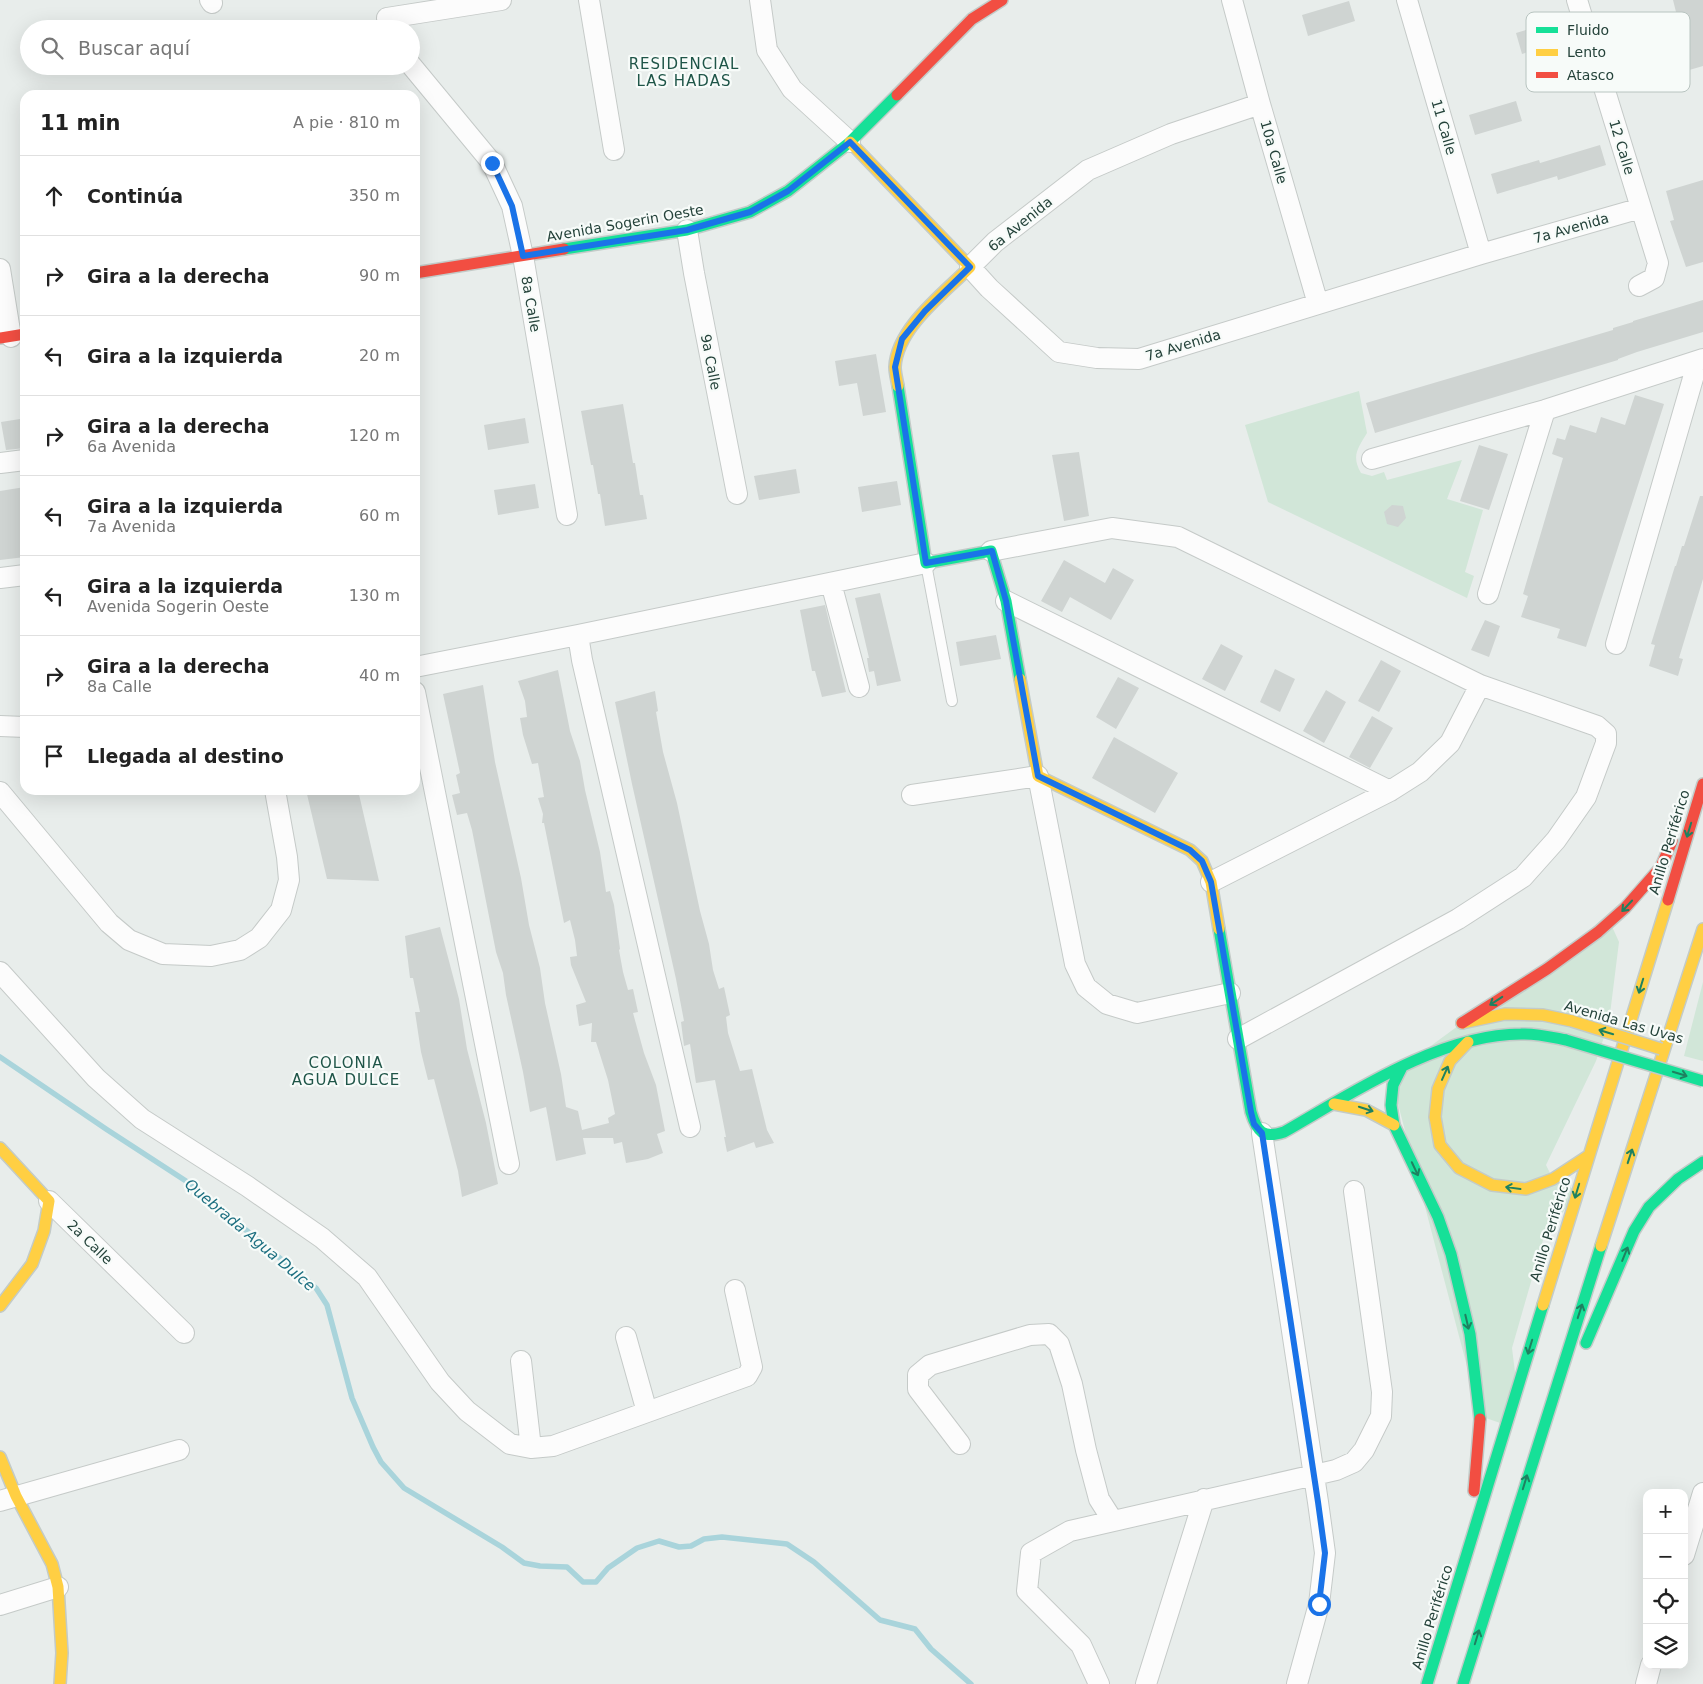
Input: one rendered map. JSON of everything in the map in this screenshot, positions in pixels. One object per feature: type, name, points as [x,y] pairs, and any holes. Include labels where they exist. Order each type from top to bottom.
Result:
[{"type":"main road","name":"Avenida Sogerin Oeste","points":[[420,272],[687,230],[750,212],[788,191],[850,142],[972,19],[1002,0]]},
{"type":"main road","name":"7a Avenida","points":[[850,142],[970,267]]},
{"type":"main road","name":"6a Avenida","points":[[926,563],[895,367],[902,339],[925,311],[970,267]]},
{"type":"main road","points":[[926,563],[992,551],[1006,601],[1038,776],[1190,850],[1202,861],[1211,882],[1251,1112],[1254,1124],[1262,1133],[1272,1136],[1284,1132],[1402,1067],[1442,1049],[1468,1042],[1515,1034],[1538,1035],[1566,1040],[1703,1081]]},
{"type":"main road","name":"Avenida Las Uvas","points":[[1675,1053],[1572,1021],[1543,1016],[1505,1014],[1458,1025],[1547,969],[1610,922],[1624,908],[1661,867],[1692,793],[1703,774]]},
{"type":"main road","name":"Anillo Periférico","points":[[1427,1684],[1703,784]]},
{"type":"main road","points":[[1463,1684],[1533,1458],[1703,929]]},
{"type":"main road","points":[[1672,1030],[1691,1001]]},
{"type":"main road","points":[[1468,1042],[1450,1061],[1438,1089],[1435,1117],[1440,1145],[1459,1168],[1492,1185],[1526,1189],[1553,1178],[1588,1156]]},
{"type":"main road","points":[[1422,1046],[1402,1067],[1393,1085],[1391,1105],[1394,1125],[1438,1217],[1451,1254],[1470,1334],[1480,1416],[1471,1540]]},
{"type":"main road","points":[[1334,1104],[1355,1106],[1375,1112],[1394,1125]]},
{"type":"main road","name":"2a Calle","points":[[0,1148],[49,1201]]},
{"type":"main road","points":[[1533,1458],[1610,1290],[1634,1231],[1649,1208],[1678,1179],[1703,1162]]},
{"type":"main road","points":[[0,1306],[32,1264],[44,1231],[49,1201]]},
{"type":"main road","points":[[0,1456],[8,1498],[52,1564],[58,1587],[62,1653],[60,1684]]},
{"type":"street","points":[[387,16],[501,0]]},
{"type":"street","points":[[589,0],[614,150]]},
{"type":"street","name":"7a Avenida","points":[[760,0],[767,50],[792,89],[850,142]]},
{"type":"street","points":[[972,19],[978,0]]},
{"type":"street","name":"10a Calle","points":[[1232,0],[1318,304]]},
{"type":"street","name":"11 Calle","points":[[1407,0],[1482,254]]},
{"type":"street","name":"12 Calle","points":[[1577,0],[1581,12]]},
{"type":"street","name":"8a Calle","points":[[419,75],[492,163],[512,206],[523,256],[567,515]]},
{"type":"street","name":"12 Calle","points":[[1605,92],[1658,263],[1654,278],[1639,286]]},
{"type":"street","name":"6a Avenida","points":[[970,267],[996,242],[1088,170],[1171,134],[1260,104]]},
{"type":"street","name":"7a Avenida","points":[[970,267],[989,288],[1059,352],[1097,358],[1139,359],[1482,254],[1641,208]]},
{"type":"street","name":"9a Calle","points":[[687,230],[737,494]]},
{"type":"street","points":[[0,269],[12,337]]},
{"type":"street","points":[[1372,459],[1546,410],[1700,360]]},
{"type":"street","points":[[1616,644],[1700,360]]},
{"type":"street","points":[[1488,594],[1546,410]]},
{"type":"street","points":[[0,463],[20,461]]},
{"type":"street","points":[[992,551],[1112,528],[1178,537],[1480,685],[1597,726],[1606,734],[1606,743],[1586,797],[1556,840],[1523,877],[1458,919],[1238,1039]]},
{"type":"street","points":[[420,666],[926,563]]},
{"type":"street","points":[[0,578],[20,576]]},
{"type":"street","points":[[831,582],[859,687]]},
{"type":"street","points":[[1006,601],[1390,791]]},
{"type":"street","points":[[578,635],[582,660],[690,1128]]},
{"type":"street","points":[[1211,882],[1390,791],[1420,772],[1450,743],[1480,685]]},
{"type":"street","points":[[420,717],[509,1164]]},
{"type":"street","points":[[0,726],[20,727]]},
{"type":"street","points":[[912,795],[1038,776],[1075,964],[1086,987],[1107,1004],[1137,1013],[1230,993]]},
{"type":"street","points":[[0,792],[109,923],[130,940],[162,954],[211,956],[240,950],[259,938],[281,910],[289,880],[277,795]]},
{"type":"street","points":[[0,972],[96,1078],[142,1118],[247,1186],[322,1238],[367,1277],[440,1382],[467,1411],[510,1444],[531,1448],[553,1446],[747,1376],[752,1367],[735,1290]]},
{"type":"street","points":[[1262,1133],[1325,1553],[1319,1604],[1297,1684]]},
{"type":"street","points":[[1099,1684],[1081,1645],[1027,1591],[1031,1553],[1070,1531],[1336,1470],[1354,1462],[1364,1450],[1380,1416],[1382,1392],[1354,1191]]},
{"type":"street","name":"2a Calle","points":[[49,1201],[184,1333]]},
{"type":"street","points":[[960,1444],[918,1389],[918,1375],[930,1365],[1030,1335],[1049,1334],[1059,1344],[1072,1384],[1099,1499],[1113,1521]]},
{"type":"street","points":[[626,1337],[647,1412]]},
{"type":"street","points":[[521,1361],[531,1448]]},
{"type":"street","points":[[8,1498],[179,1450]]},
{"type":"street","points":[[1688,1542],[1703,1493]]},
{"type":"street","points":[[1146,1684],[1204,1499]]},
{"type":"street","points":[[0,1604],[58,1587]]},
{"type":"street","points":[[1646,1684],[1650,1669]]},
{"type":"lane","points":[[926,563],[952,701]]},
{"type":"green space","points":[[1359,391],[1367,433],[1356,457],[1361,473],[1372,476],[1384,472],[1387,480],[1462,460],[1447,499],[1483,510],[1465,572],[1474,576],[1467,598],[1268,502],[1245,425]]},
{"type":"green space","points":[[1610,922],[1619,942],[1609,1022],[1596,1061],[1546,1165],[1553,1179],[1578,1191],[1543,1240],[1512,1348],[1517,1388],[1506,1425],[1480,1416],[1393,1085],[1402,1067],[1462,1023]]},
{"type":"green space","points":[[1703,982],[1703,1061],[1684,1056]]},
{"type":"building","points":[[1673,0],[1703,0],[1703,66],[1690,70],[1690,12],[1676,12]]},
{"type":"building","points":[[1349,1],[1355,21],[1308,36],[1302,15]]},
{"type":"building","points":[[1526,30],[1526,53],[1522,54],[1516,33]]},
{"type":"building","points":[[1516,101],[1522,121],[1475,135],[1469,115]]},
{"type":"building","points":[[1600,145],[1606,165],[1558,180],[1557,176],[1497,194],[1491,174],[1539,160],[1540,163]]},
{"type":"building","points":[[1703,180],[1703,262],[1686,267],[1670,221],[1674,220],[1666,191]]},
{"type":"building","points":[[1703,300],[1703,332],[1637,352],[1618,360],[1375,433],[1366,403],[1613,330],[1613,328],[1633,321]]},
{"type":"building","points":[[876,354],[886,412],[863,416],[857,383],[839,386],[835,361]]},
{"type":"building","points":[[1635,395],[1664,404],[1586,647],[1557,638],[1560,629],[1521,617],[1528,596],[1523,594],[1563,458],[1552,454],[1557,438],[1565,440],[1570,425],[1596,433],[1601,417],[1625,425]]},
{"type":"building","points":[[623,404],[633,463],[635,463],[640,495],[643,495],[647,519],[605,526],[600,494],[598,494],[593,465],[591,465],[581,411]]},
{"type":"building","points":[[525,418],[529,443],[488,450],[484,425]]},
{"type":"building","points":[[20,419],[20,449],[6,450],[1,422]]},
{"type":"building","points":[[1479,445],[1508,454],[1489,510],[1460,501]]},
{"type":"building","points":[[1079,452],[1089,516],[1064,521],[1052,455]]},
{"type":"building","points":[[796,469],[800,493],[759,500],[754,476]]},
{"type":"building","points":[[897,481],[901,505],[862,512],[858,487]]},
{"type":"building","points":[[535,484],[539,508],[498,515],[494,490]]},
{"type":"building","points":[[20,488],[20,558],[0,560],[0,491]]},
{"type":"building","points":[[1700,496],[1703,496],[1703,579],[1679,658],[1683,659],[1678,676],[1649,666],[1655,645],[1651,644],[1675,566],[1682,546],[1684,546]]},
{"type":"building","points":[[1392,505],[1403,506],[1406,518],[1398,527],[1387,524],[1384,512]]},
{"type":"building","points":[[1064,560],[1105,583],[1113,568],[1134,580],[1111,620],[1070,597],[1062,612],[1041,601]]},
{"type":"building","points":[[880,593],[901,681],[877,686],[874,671],[869,672],[867,658],[869,658],[855,598]]},
{"type":"building","points":[[825,605],[846,692],[822,697],[815,671],[812,671],[800,610]]},
{"type":"building","points":[[1485,620],[1500,626],[1489,657],[1471,650]]},
{"type":"building","points":[[996,635],[1001,659],[960,666],[956,642]]},
{"type":"building","points":[[1221,644],[1243,656],[1225,691],[1202,679]]},
{"type":"building","points":[[1381,660],[1401,671],[1379,712],[1358,701]]},
{"type":"building","points":[[1275,669],[1295,679],[1280,712],[1260,702]]},
{"type":"building","points":[[558,670],[570,731],[580,761],[600,852],[606,892],[610,891],[614,905],[623,972],[628,990],[633,989],[638,1012],[633,1013],[644,1053],[656,1085],[665,1131],[657,1134],[663,1153],[648,1159],[626,1163],[622,1142],[614,1144],[613,1138],[583,1138],[586,1154],[556,1161],[546,1107],[530,1112],[503,973],[496,952],[472,830],[467,813],[457,815],[452,795],[460,793],[456,775],[460,773],[443,694],[483,685],[495,762],[521,878],[529,925],[540,968],[545,1003],[561,1074],[566,1107],[578,1111],[582,1130],[609,1123],[608,1118],[615,1114],[608,1080],[596,1042],[591,1042],[592,1023],[579,1026],[576,1005],[586,1002],[571,965],[570,957],[577,956],[575,940],[570,920],[564,923],[544,823],[542,823],[543,814],[538,798],[544,797],[538,763],[532,764],[520,718],[527,717],[525,701],[518,681]]},
{"type":"building","points":[[1118,677],[1139,688],[1116,729],[1096,717]]},
{"type":"building","points":[[1326,690],[1346,702],[1324,743],[1303,731]]},
{"type":"building","points":[[655,691],[658,711],[656,712],[663,752],[677,803],[709,944],[713,970],[719,989],[724,987],[730,1015],[726,1017],[728,1033],[740,1071],[752,1069],[767,1130],[774,1143],[756,1148],[754,1142],[727,1152],[715,1080],[696,1083],[690,1044],[684,1046],[681,1022],[684,1021],[676,979],[615,702]]},
{"type":"building","points":[[1372,716],[1393,728],[1370,768],[1349,757]]},
{"type":"building","points":[[1114,737],[1178,773],[1155,813],[1092,778]]},
{"type":"building","points":[[307,795],[359,795],[379,881],[327,879]]},
{"type":"building","points":[[440,927],[459,999],[467,1049],[486,1123],[498,1184],[462,1197],[458,1171],[434,1079],[428,1080],[421,1052],[415,1012],[420,1012],[413,978],[410,978],[405,936]]},
{"type":"waterway","name":"Quebrada Agua Dulce","points":[[0,1057],[189,1183],[316,1288],[327,1305],[352,1398],[373,1447],[381,1462],[404,1488],[502,1547],[524,1563],[540,1566],[567,1567],[583,1582],[596,1582],[608,1568],[637,1548],[659,1541],[679,1547],[691,1546],[704,1539],[722,1537],[787,1544],[814,1562],[880,1620],[915,1629],[931,1649],[971,1684]]},
{"type":"traffic: fast","points":[[564,249],[687,230],[750,212],[788,191],[850,142],[897,95]]},
{"type":"traffic: fast","points":[[898,386],[926,563],[991,551],[1006,601],[1020,679]]},
{"type":"traffic: fast","points":[[1219,929],[1251,1112],[1256,1125],[1266,1134],[1271,1135],[1284,1132],[1398,1068],[1459,1044],[1490,1037],[1521,1034],[1566,1040]]},
{"type":"traffic: fast","points":[[1566,1040],[1703,1081]]},
{"type":"traffic: fast","points":[[1402,1067],[1393,1085],[1391,1105],[1394,1125],[1438,1217],[1451,1254],[1470,1334],[1480,1419]]},
{"type":"traffic: fast","points":[[1586,1343],[1634,1231],[1649,1207],[1678,1179],[1703,1162]]},
{"type":"traffic: fast","points":[[1463,1684],[1601,1246]]},
{"type":"traffic: fast","points":[[1427,1684],[1543,1305]]},
{"type":"traffic: slow","points":[[850,142],[970,267],[935,300],[913,325],[904,339],[895,367],[898,386]]},
{"type":"traffic: slow","points":[[1020,679],[1038,776],[1190,850],[1202,861],[1211,882],[1219,929]]},
{"type":"traffic: slow","points":[[1543,1305],[1668,900]]},
{"type":"traffic: slow","points":[[1601,1246],[1703,929]]},
{"type":"traffic: slow","points":[[1462,1023],[1505,1014],[1543,1015],[1572,1021]]},
{"type":"traffic: slow","points":[[1572,1021],[1661,1049]]},
{"type":"traffic: slow","points":[[1468,1042],[1450,1061],[1438,1089],[1435,1117],[1440,1145],[1459,1168],[1492,1185],[1526,1189],[1553,1179],[1588,1156]]},
{"type":"traffic: slow","points":[[1334,1104],[1366,1110],[1394,1125]]},
{"type":"traffic: slow","points":[[0,1148],[49,1201],[44,1231],[32,1264],[0,1306]]},
{"type":"traffic: slow","points":[[0,1457],[16,1496],[52,1564],[58,1587],[62,1653],[60,1684]]},
{"type":"traffic: jam","points":[[897,95],[972,19],[1002,0]]},
{"type":"traffic: jam","points":[[420,272],[564,249]]},
{"type":"traffic: jam","points":[[0,338],[20,335]]},
{"type":"traffic: jam","points":[[1668,900],[1703,784]]},
{"type":"traffic: jam","points":[[1462,1023],[1547,969],[1598,932],[1625,908],[1661,867],[1672,841]]},
{"type":"traffic: jam","points":[[1474,1491],[1480,1419]]},
{"type":"district","name":"RESIDENCIAL LAS HADAS","points":[[684,72]]},
{"type":"district","name":"COLONIA AGUA DULCE","points":[[346,1072]]},
{"type":"route","points":[[492,163],[512,206],[523,256],[687,230],[750,212],[788,191],[850,142],[970,267],[925,311],[902,339],[895,367],[926,563],[992,551],[1006,601],[1038,776],[1190,850],[1202,861],[1211,882],[1251,1112],[1254,1124],[1262,1133],[1318,1502],[1325,1553],[1319,1604]]}]
